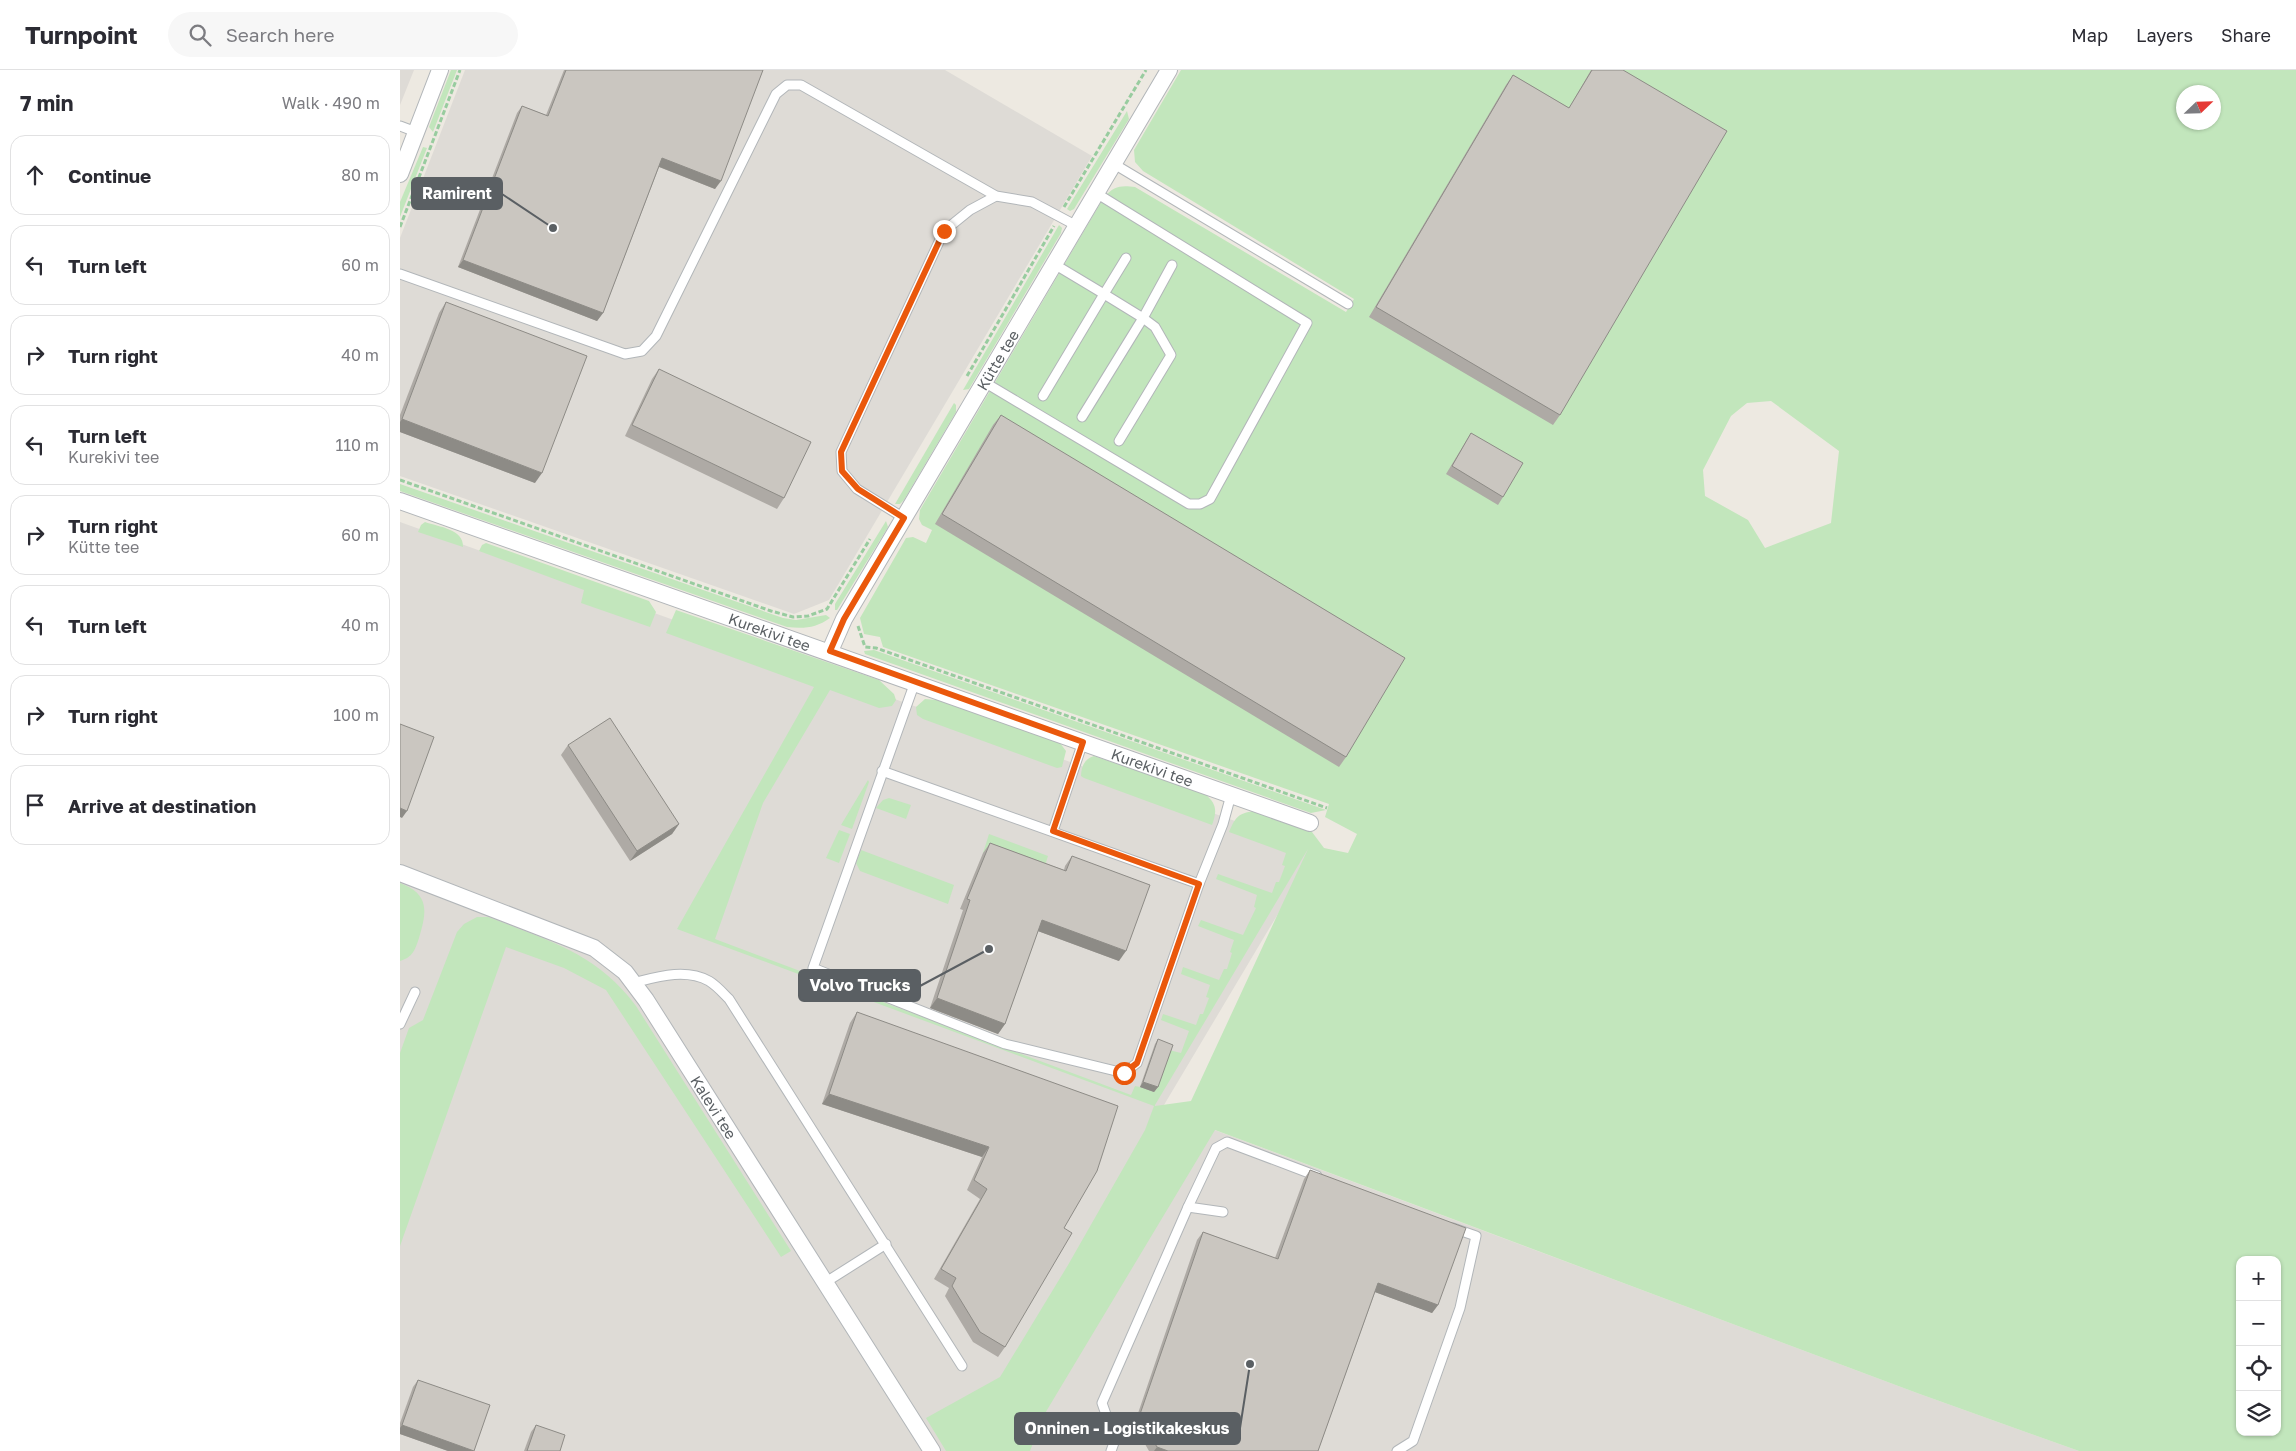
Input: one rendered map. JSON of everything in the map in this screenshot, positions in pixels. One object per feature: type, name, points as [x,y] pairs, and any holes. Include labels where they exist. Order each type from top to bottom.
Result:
[{"type":"street","points":[[400,174],[440,70]]},
{"type":"street","name":"Kütte tee","points":[[830,651],[844,619],[1169,70]]},
{"type":"street","name":"Kurekivi tee","points":[[400,500],[830,651],[1310,823]]},
{"type":"street","name":"Kalevi tee","points":[[400,873],[594,948],[624,972],[646,1000],[932,1451]]},
{"type":"lane","points":[[400,274],[625,354],[642,351],[656,336],[776,94],[787,85],[801,85],[996,196],[1032,202],[1077,226]]},
{"type":"lane","points":[[400,126],[416,132]]},
{"type":"lane","points":[[1114,164],[1348,304]]},
{"type":"lane","points":[[984,382],[1189,504],[1200,504],[1210,499],[1307,323],[1096,193]]},
{"type":"lane","points":[[904,518],[858,489],[842,471],[841,452],[944,231],[970,210],[996,196]]},
{"type":"lane","points":[[1043,396],[1126,258]]},
{"type":"lane","points":[[1054,264],[1155,327],[1171,355],[1119,441]]},
{"type":"lane","points":[[1082,417],[1143,318],[1172,265]]},
{"type":"lane","points":[[914,682],[813,968],[1005,1044],[1124,1073],[1137,1063],[1199,884],[1223,824],[1231,795]]},
{"type":"lane","points":[[1053,831],[1083,742]]},
{"type":"lane","points":[[882,771],[1199,884]]},
{"type":"lane","points":[[633,984],[664,975],[688,974],[709,981],[729,999],[962,1366]]},
{"type":"lane","points":[[400,1024],[415,992]]},
{"type":"lane","points":[[1111,1451],[1115,1440],[1102,1402],[1216,1148],[1227,1142],[1328,1180]]},
{"type":"lane","points":[[1188,1207],[1223,1212]]},
{"type":"lane","points":[[1397,1451],[1413,1441],[1460,1308],[1476,1236],[1448,1226]]},
{"type":"lane","points":[[826,1282],[886,1244]]},
{"type":"path","points":[[400,227],[460,70]]},
{"type":"path","points":[[966,378],[1146,70]]},
{"type":"path","points":[[400,480],[771,611],[793,617],[808,616],[827,609],[874,534]]},
{"type":"path","points":[[827,609],[859,626],[865,647],[876,648],[1327,808]]},
{"type":"shaded area","points":[[400,70],[414,70],[400,105]]},
{"type":"shaded area","points":[[465,70],[945,70],[1092,156],[829,600],[794,614],[400,476],[400,238]]},
{"type":"shaded area","points":[[400,522],[1316,850],[1161,1110],[1917,1393],[2079,1451],[400,1451]]},
{"type":"green space","points":[[451,70],[457,70],[433,132],[429,127]]},
{"type":"green space","points":[[1181,70],[2296,70],[2296,1451],[2079,1451],[1917,1393],[1215,1130],[1044,1415],[1030,1451],[946,1451],[926,1418],[1000,1377],[1068,1265],[1145,1130],[1154,1106],[677,929],[814,687],[666,633],[676,610],[879,680],[894,694],[896,700],[892,706],[879,708],[830,690],[763,803],[715,939],[1131,1095],[1135,1086],[1140,1087],[1169,1050],[1181,1053],[1189,1031],[1161,1020],[1163,1014],[1196,1025],[1200,1014],[1203,1014],[1209,998],[1206,997],[1210,985],[1181,974],[1183,967],[1219,980],[1224,969],[1227,969],[1234,940],[1198,926],[1201,920],[1243,935],[1256,908],[1254,907],[1257,895],[1216,879],[1218,874],[1272,893],[1276,882],[1279,882],[1285,866],[1282,865],[1286,853],[1229,832],[1235,820],[1244,813],[1254,811],[1312,832],[1324,848],[1348,853],[1357,834],[1325,817],[1329,804],[883,647],[880,637],[864,634],[860,618],[906,538],[913,537],[926,543],[932,530],[922,525],[919,519],[920,510],[1104,197],[1115,188],[1122,186],[1135,187],[1346,312],[1354,299],[1143,171],[1135,162],[1134,150]],"holes":[[[1771,401],[1839,451],[1831,523],[1765,548],[1748,520],[1705,496],[1703,470],[1731,416],[1747,403]],[[1308,849],[1191,1101],[1155,1106],[1155,1105]]]},
{"type":"green space","points":[[1127,111],[1129,119],[1074,209],[1070,211],[1067,209]]},
{"type":"green space","points":[[423,147],[427,148],[400,217],[400,202]]},
{"type":"green space","points":[[1059,225],[1062,228],[1061,233],[969,389],[963,390]]},
{"type":"green space","points":[[954,403],[956,405],[956,412],[904,500],[900,504],[895,504]]},
{"type":"green space","points":[[400,484],[783,618],[796,620],[826,615],[830,618],[810,627],[787,627],[400,491]]},
{"type":"green space","points":[[886,521],[888,527],[837,610],[835,610],[835,604]]},
{"type":"green space","points":[[425,522],[455,532],[462,541],[463,547],[418,532],[421,525]]},
{"type":"green space","points":[[486,543],[649,601],[656,612],[650,627],[581,603],[584,590],[479,551],[482,545]]},
{"type":"green space","points":[[874,650],[1326,810],[1311,813],[865,654],[864,651]]},
{"type":"green space","points":[[925,699],[937,700],[1060,743],[1066,751],[1062,767],[1057,768],[923,719],[917,715],[916,707]]},
{"type":"green space","points":[[1094,756],[1205,794],[1212,801],[1215,808],[1212,825],[1084,778],[1081,776],[1083,766],[1088,759]]},
{"type":"green space","points":[[868,780],[869,782],[852,829],[841,825]]},
{"type":"green space","points":[[889,798],[911,805],[906,819],[876,808],[883,800]]},
{"type":"green space","points":[[839,830],[850,834],[839,863],[826,858]]},
{"type":"green space","points":[[989,834],[1048,856],[1042,875],[983,853]]},
{"type":"green space","points":[[861,850],[954,885],[948,904],[860,871],[856,863]]},
{"type":"green space","points":[[400,883],[410,887],[421,898],[424,905],[424,920],[415,949],[411,955],[400,961]]},
{"type":"green space","points":[[477,917],[488,917],[499,921],[538,936],[574,953],[606,974],[621,989],[636,1006],[791,1251],[781,1257],[606,990],[564,968],[506,947],[400,1246],[400,1053],[409,1028],[423,1020],[457,932],[464,924]]},
{"type":"building","points":[[566,70],[763,70],[721,181],[662,158],[603,313],[463,260],[522,106],[548,116]]},
{"type":"building","points":[[1592,70],[1623,70],[1727,131],[1560,415],[1376,307],[1513,75],[1569,108]]},
{"type":"building","points":[[446,302],[587,356],[542,473],[402,419]]},
{"type":"building","points":[[659,369],[811,442],[784,498],[632,425]]},
{"type":"building","points":[[1001,415],[1405,658],[1346,757],[942,514]]},
{"type":"building","points":[[1471,433],[1523,463],[1503,497],[1452,466]]},
{"type":"building","points":[[610,718],[679,824],[637,851],[568,745]]},
{"type":"building","points":[[400,724],[434,737],[407,811],[400,808]]},
{"type":"building","points":[[990,843],[1066,871],[1072,856],[1150,885],[1126,951],[1042,920],[1005,1024],[937,998],[970,900],[967,899]]},
{"type":"building","points":[[857,1012],[1118,1106],[1097,1171],[1064,1228],[1072,1233],[1005,1347],[980,1332],[952,1286],[956,1278],[941,1269],[987,1189],[974,1180],[989,1147],[829,1094]]},
{"type":"building","points":[[1158,1039],[1173,1045],[1158,1087],[1143,1082]]},
{"type":"building","points":[[1310,1170],[1466,1228],[1438,1305],[1378,1283],[1318,1451],[1168,1451],[1157,1447],[1139,1417],[1203,1232],[1278,1259]]},
{"type":"building","points":[[418,1380],[490,1405],[474,1451],[402,1425]]},
{"type":"building","points":[[536,1425],[565,1435],[560,1451],[527,1451]]},
{"type":"place","name":"Ramirent","points":[[553,228]]},
{"type":"place","name":"Volvo Trucks","points":[[989,949]]},
{"type":"place","name":"Onninen - Logistikakeskus","points":[[1250,1364]]},
{"type":"route","points":[[944,231],[841,452],[842,471],[858,489],[904,518],[844,619],[830,651],[1083,742],[1053,831],[1199,884],[1137,1063],[1124,1073]]}]
